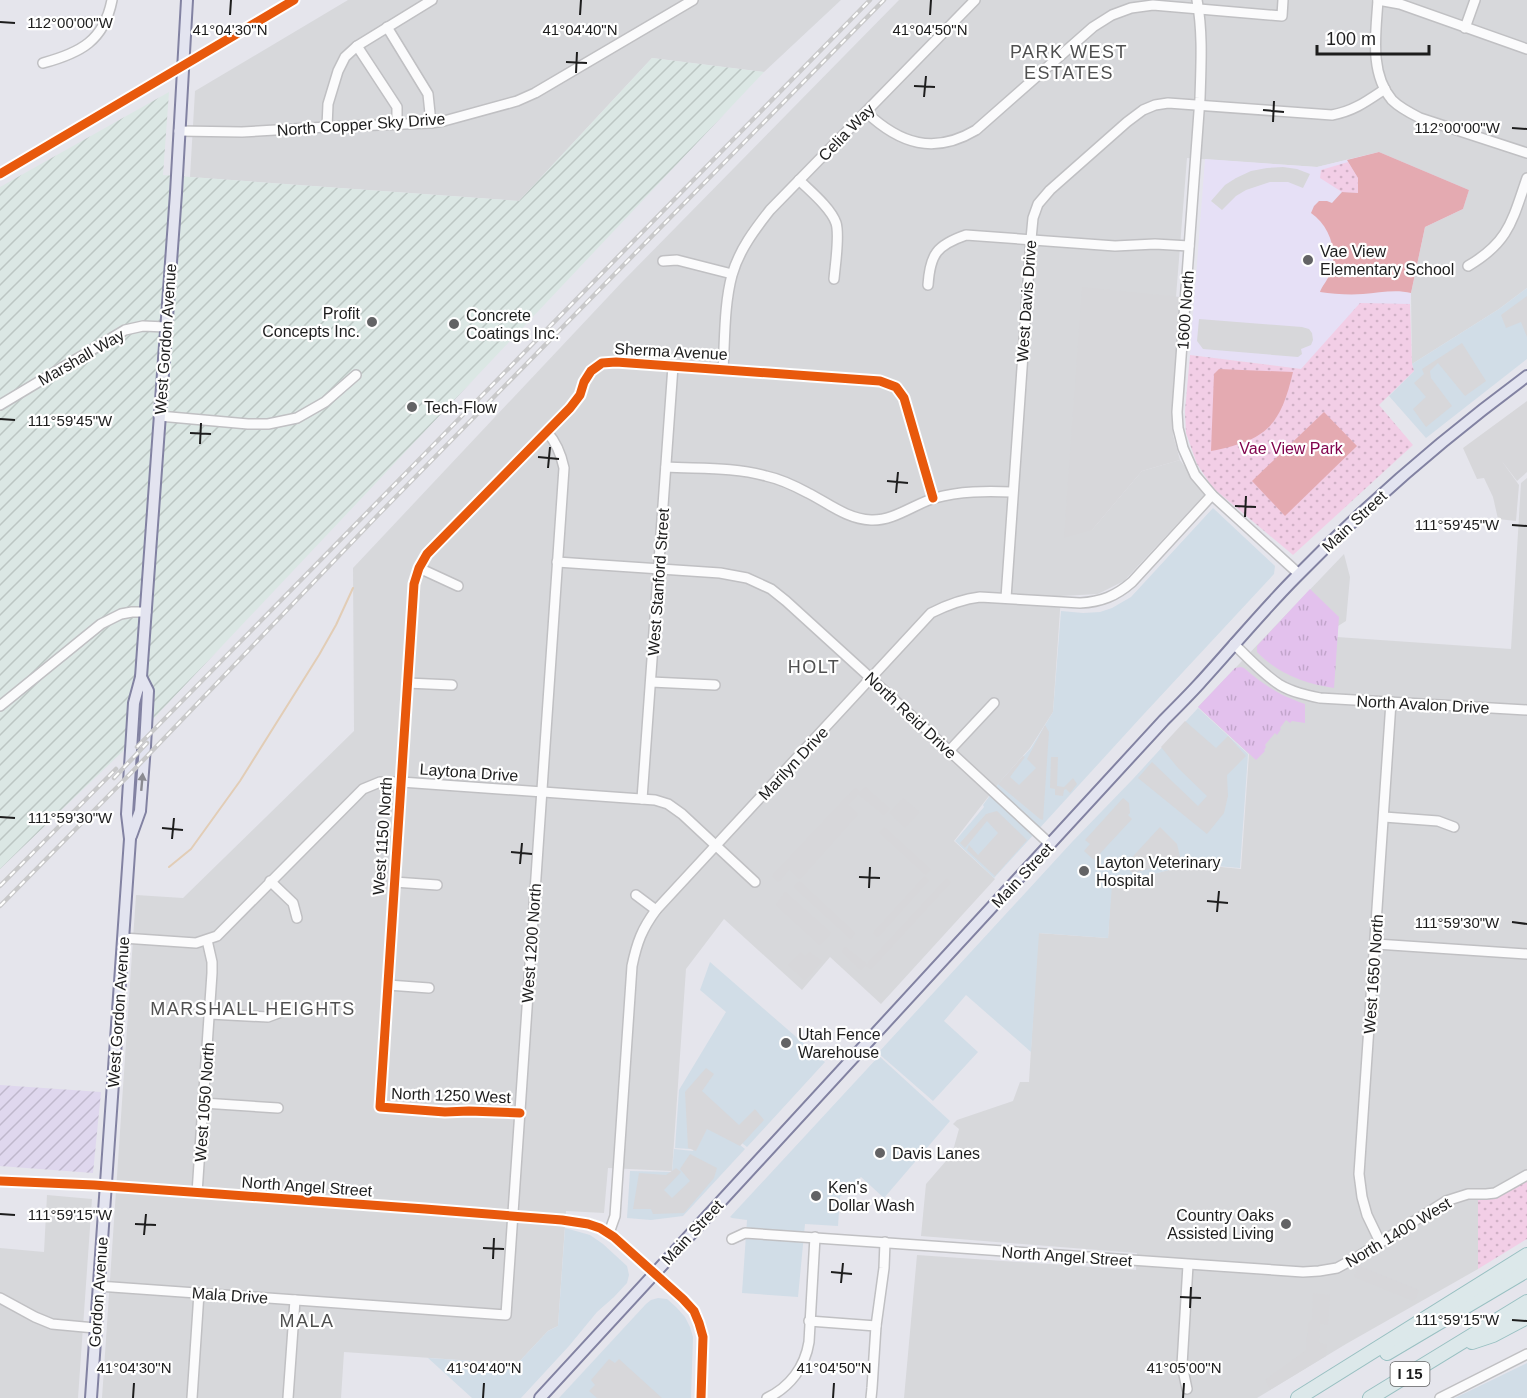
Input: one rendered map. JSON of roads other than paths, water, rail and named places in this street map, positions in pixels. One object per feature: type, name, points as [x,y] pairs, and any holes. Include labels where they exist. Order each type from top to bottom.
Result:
[{"type":"highway","points":[[1298,1398],[1527,1255]]},
{"type":"highway","name":"I 15","points":[[1312,1398],[1527,1270]]},
{"type":"highway","name":"I 15","points":[[1370,1398],[1527,1302]]},
{"type":"highway","points":[[1450,1349],[1493,1335],[1527,1317]]},
{"type":"main road","name":"West Gordon Avenue","points":[[105,1186],[130,839],[127,814],[134,703],[141,677],[146,612],[187,0]]},
{"type":"main road","name":"Main Street","points":[[540,1398],[1299,574],[1382,494],[1476,414],[1527,376]]},
{"type":"main road","name":"Gordon Avenue","points":[[91,1398],[105,1186]]},
{"type":"street","points":[[43,63],[86,46],[103,27],[112,0]]},
{"type":"street","points":[[327,127],[328,104],[338,71],[345,57],[357,46],[432,0]]},
{"type":"street","name":"North Copper Sky Drive","points":[[179,131],[242,132],[444,121],[517,101],[535,93],[693,0]]},
{"type":"street","name":"Celia Way","points":[[723,369],[727,301],[732,274],[753,231],[770,210],[975,0]]},
{"type":"street","points":[[866,112],[890,132],[907,140],[942,144],[976,130],[1093,27],[1112,15],[1131,8],[1198,5],[1281,16],[1282,0]]},
{"type":"street","points":[[1527,49],[1400,4],[1378,0],[1374,49],[1385,89],[1393,100],[1420,117],[1527,153]]},
{"type":"street","points":[[1465,28],[1474,0]]},
{"type":"street","name":"1600 North","points":[[1198,5],[1202,50],[1200,106],[1177,412],[1178,428],[1188,462],[1195,475],[1212,495],[1299,574]]},
{"type":"street","points":[[387,27],[428,94],[431,123]]},
{"type":"street","points":[[357,46],[397,107],[397,124]]},
{"type":"street","name":"West Davis Drive","points":[[1006,598],[1030,239],[1038,204],[1050,190],[1127,122],[1143,110],[1155,105],[1167,103],[1332,115],[1360,106],[1385,89]]},
{"type":"street","points":[[1468,266],[1489,252],[1505,234],[1512,222],[1527,178]]},
{"type":"street","points":[[800,180],[836,221],[838,229],[834,279]]},
{"type":"street","points":[[928,285],[929,267],[937,250],[950,240],[966,235],[1115,246],[1155,244],[1189,246]]},
{"type":"street","points":[[663,261],[677,260],[732,274]]},
{"type":"street","name":"Marshall Way","points":[[0,405],[125,330],[143,326],[166,327]]},
{"type":"street","name":"Sherma Avenue","points":[[419,568],[427,554],[570,408],[580,395],[591,371],[602,363],[616,362],[880,381],[896,387],[904,398],[933,498]]},
{"type":"street","name":"West Stanford Street","points":[[642,799],[672,366]]},
{"type":"street","points":[[159,416],[248,424],[268,424],[297,418],[325,402],[356,375]]},
{"type":"street","name":"West 1200 North","points":[[506,1315],[564,468],[561,454],[553,438],[547,432]]},
{"type":"street","points":[[666,467],[743,471],[766,476],[788,483],[858,519],[888,518],[933,498],[954,494],[975,491],[1012,492]]},
{"type":"street","name":"Marilyn Drive","points":[[609,1233],[615,1216],[632,966],[636,945],[656,910],[931,613],[964,599],[980,597],[1080,603],[1094,602],[1115,594],[1131,582],[1212,495]]},
{"type":"street","name":"North Reid Drive","points":[[557,562],[720,573],[747,578],[771,589],[1050,844]]},
{"type":"street","points":[[419,568],[458,586]]},
{"type":"street","name":"West 1150 North","points":[[380,1107],[414,584],[419,568]]},
{"type":"street","points":[[0,706],[101,624],[121,614],[146,612]]},
{"type":"street","name":"North Avalon Drive","points":[[1234,644],[1280,685],[1298,693],[1320,698],[1527,710]]},
{"type":"street","points":[[651,681],[715,685]]},
{"type":"street","points":[[407,683],[452,685]]},
{"type":"street","name":"West 1650 North","points":[[1380,1242],[1367,1215],[1359,1174],[1391,702]]},
{"type":"street","points":[[949,751],[994,703]]},
{"type":"street","name":"Laytona Drive","points":[[207,940],[225,930],[270,881],[363,789],[380,782],[655,800],[668,804],[682,814],[754,882]]},
{"type":"street","points":[[1384,817],[1438,821],[1454,827]]},
{"type":"street","points":[[270,881],[293,903],[297,918]]},
{"type":"street","points":[[394,882],[437,885]]},
{"type":"street","points":[[636,896],[656,910]]},
{"type":"street","points":[[123,938],[196,943],[207,940]]},
{"type":"street","name":"West 1050 North","points":[[197,1193],[210,1014],[212,962],[207,940]]},
{"type":"street","points":[[1376,944],[1527,954]]},
{"type":"street","points":[[388,985],[429,988]]},
{"type":"street","points":[[210,1014],[268,1017],[284,1011]]},
{"type":"street","points":[[203,1103],[278,1108]]},
{"type":"street","name":"North 1250 West","points":[[380,1107],[445,1112],[469,1110],[520,1113]]},
{"type":"street","name":"North 1400 West","points":[[1319,1271],[1337,1268],[1359,1257],[1446,1201],[1468,1194],[1495,1192],[1527,1175]]},
{"type":"street","name":"North Angel Street","points":[[0,1181],[105,1186],[581,1222],[609,1233],[688,1304],[698,1320],[703,1337],[701,1398]]},
{"type":"street","name":"North Angel Street","points":[[732,1239],[746,1233],[1188,1265],[1319,1271]]},
{"type":"street","points":[[767,1398],[783,1388],[797,1372],[808,1349],[816,1238]]},
{"type":"street","points":[[871,1398],[885,1242]]},
{"type":"street","points":[[1186,1389],[1182,1365],[1188,1265]]},
{"type":"street","name":"Mala Drive","points":[[98,1286],[506,1315]]},
{"type":"street","points":[[192,1398],[199,1293]]},
{"type":"street","points":[[0,1298],[52,1324],[95,1328]]},
{"type":"street","points":[[288,1398],[295,1300]]},
{"type":"street","points":[[810,1321],[876,1326]]},
{"type":"street","points":[[1440,1398],[1527,1354]]},
{"type":"waterway","points":[[169,867],[191,849],[240,781],[319,655],[353,588]]},
{"type":"railway","points":[[137,747],[870,0]]},
{"type":"railway","points":[[0,906],[378,515],[884,0]]},
{"type":"railway","points":[[114,778],[147,743]]},
{"type":"railway","points":[[0,886],[116,769]]},
{"type":"place","name":"Vae View Elementary School","points":[[1308,260]]},
{"type":"place","name":"Profit Concepts Inc.","points":[[372,322]]},
{"type":"place","name":"Concrete Coatings Inc.","points":[[454,324]]},
{"type":"place","name":"Tech-Flow","points":[[412,407]]},
{"type":"place","name":"Layton Veterinary Hospital","points":[[1084,871]]},
{"type":"place","name":"Utah Fence Warehouse","points":[[786,1043]]},
{"type":"place","name":"Davis Lanes","points":[[880,1153]]},
{"type":"place","name":"Ken's Dollar Wash","points":[[816,1196]]},
{"type":"place","name":"Country Oaks Assisted Living","points":[[1286,1224]]},
{"type":"district","name":"PARK WEST ESTATES","points":[[1069,62]]},
{"type":"district","name":"HOLT","points":[[814,667]]},
{"type":"district","name":"MARSHALL HEIGHTS","points":[[253,1009]]},
{"type":"district","name":"MALA","points":[[307,1321]]},
{"type":"park label","name":"Vae View Park","points":[[1291,448]]}]
